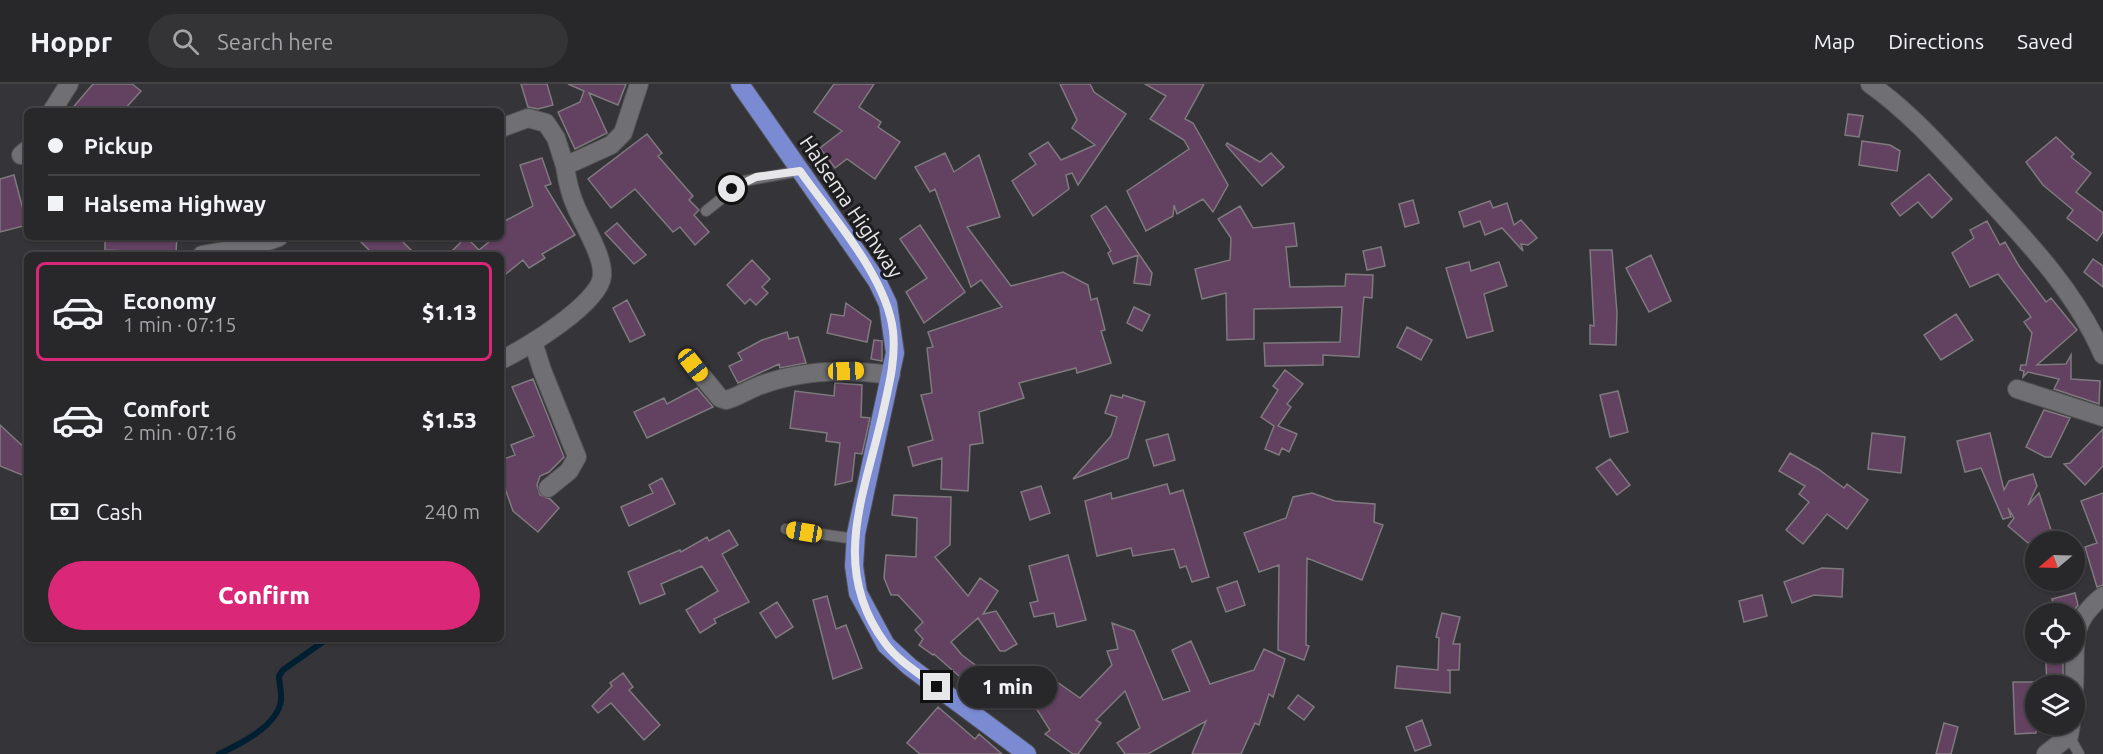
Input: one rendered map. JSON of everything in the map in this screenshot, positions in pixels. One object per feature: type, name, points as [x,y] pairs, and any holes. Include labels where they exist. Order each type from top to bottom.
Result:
[{"type":"highway","name":"Halsema Highway","points":[[740,84],[877,281],[888,304],[895,353],[855,539],[854,566],[858,593],[886,645],[910,667],[1027,754]]},
{"type":"street","points":[[54,108],[69,84]]},
{"type":"street","points":[[565,166],[611,145],[622,133],[639,84]]},
{"type":"street","points":[[1870,84],[1930,134],[2022,234],[2061,282],[2092,329],[2103,355]]},
{"type":"street","points":[[504,127],[528,118],[546,123],[556,138],[570,189],[600,264],[602,276],[590,299],[533,342],[504,358]]},
{"type":"street","points":[[219,252],[258,245],[271,240]]},
{"type":"street","points":[[533,342],[577,457],[569,471],[548,488]]},
{"type":"street","points":[[693,365],[720,398],[726,400],[759,386],[797,376],[862,371],[891,375]]},
{"type":"street","points":[[2017,389],[2103,417]]},
{"type":"street","points":[[2074,675],[2075,639],[2079,622],[2085,612],[2103,596]]},
{"type":"street","points":[[2046,754],[2065,735]]},
{"type":"lane","points":[[706,212],[744,181],[800,171]]},
{"type":"lane","points":[[786,529],[855,539]]},
{"type":"lane","points":[[2072,735],[2079,754]]},
{"type":"building","points":[[93,84],[132,84],[141,91],[126,108],[73,108]]},
{"type":"building","points":[[521,84],[547,84],[553,105],[538,109],[528,107]]},
{"type":"building","points":[[568,84],[626,84],[618,105],[589,93],[607,133],[575,149],[558,112],[580,102],[584,91]]},
{"type":"building","points":[[834,84],[874,84],[859,107],[881,122],[878,127],[900,142],[875,179],[847,159],[835,168],[820,148],[842,131],[814,112]]},
{"type":"building","points":[[1060,84],[1090,84],[1094,92],[1126,114],[1078,185],[1072,173],[1066,175],[1069,189],[1033,216],[1012,181],[1036,164],[1029,154],[1048,142],[1061,160],[1095,145],[1072,128],[1077,120]]},
{"type":"building","points":[[1145,84],[1204,84],[1185,119],[1193,123],[1228,185],[1213,212],[1203,199],[1177,214],[1174,205],[1173,216],[1146,231],[1127,191],[1189,149],[1184,140],[1150,119],[1166,96]]},
{"type":"building","points":[[1848,114],[1863,116],[1859,137],[1845,135]]},
{"type":"building","points":[[647,134],[662,153],[658,156],[693,196],[689,200],[699,210],[694,215],[709,232],[695,245],[680,227],[673,232],[635,189],[611,208],[588,179]]},
{"type":"building","points":[[2056,137],[2074,154],[2071,157],[2091,173],[2076,192],[2103,213],[2103,232],[2097,241],[2067,218],[2073,210],[2043,185],[2026,162]]},
{"type":"building","points":[[1862,141],[1890,145],[1900,151],[1897,171],[1859,165]]},
{"type":"building","points":[[1227,143],[1260,162],[1271,153],[1284,167],[1262,186],[1226,145]]},
{"type":"building","points":[[945,153],[954,172],[979,155],[1000,217],[967,227],[1011,286],[1063,272],[1088,285],[1091,300],[1097,298],[1105,330],[1101,331],[1111,363],[1077,373],[1076,368],[1019,383],[1024,398],[979,412],[983,443],[970,445],[968,491],[941,489],[942,458],[913,466],[908,447],[933,440],[921,395],[932,393],[927,348],[933,347],[928,332],[1002,307],[981,280],[971,287],[935,189],[930,192],[915,167]]},
{"type":"building","points":[[542,158],[551,184],[545,186],[575,235],[542,254],[545,258],[529,268],[523,260],[504,276],[504,252],[451,252],[463,240],[469,240],[479,250],[491,240],[504,240],[504,221],[533,206],[520,165]]},
{"type":"building","points":[[1929,174],[1952,199],[1932,218],[1918,202],[1900,216],[1891,204]]},
{"type":"building","points":[[14,175],[24,213],[24,226],[0,232],[0,179]]},
{"type":"building","points":[[1413,200],[1419,223],[1405,227],[1399,204]]},
{"type":"building","points":[[1490,201],[1493,208],[1507,203],[1514,225],[1521,220],[1537,238],[1528,245],[1521,244],[1523,251],[1502,228],[1485,235],[1480,221],[1464,227],[1459,212]]},
{"type":"building","points":[[1106,206],[1152,273],[1150,285],[1134,283],[1138,255],[1113,264],[1108,253],[1111,251],[1091,216]]},
{"type":"building","points":[[1240,206],[1253,228],[1294,223],[1297,246],[1286,247],[1290,287],[1345,286],[1346,274],[1373,275],[1372,298],[1364,297],[1359,357],[1323,355],[1323,365],[1265,366],[1264,343],[1340,342],[1342,307],[1254,309],[1254,339],[1227,340],[1226,293],[1202,299],[1195,269],[1230,260],[1231,238],[1218,219]]},
{"type":"building","points":[[1987,221],[2000,245],[2005,242],[2019,266],[2046,302],[2051,298],[2077,330],[2037,365],[2066,364],[2071,355],[2071,379],[2100,381],[2099,404],[2054,389],[2059,379],[2028,372],[2023,377],[2024,371],[2020,370],[2021,365],[2026,365],[2032,333],[2024,322],[2031,317],[1998,274],[1970,287],[1952,253],[1974,238],[1970,230]]},
{"type":"building","points":[[617,223],[646,255],[634,264],[605,233]]},
{"type":"building","points":[[920,225],[965,292],[924,323],[906,292],[927,278],[900,239]]},
{"type":"building","points":[[105,240],[177,240],[176,252],[105,250]]},
{"type":"building","points":[[359,240],[401,240],[413,252],[371,252]]},
{"type":"building","points":[[1381,247],[1385,266],[1367,270],[1363,251]]},
{"type":"building","points":[[1590,250],[1612,250],[1617,313],[1616,345],[1590,344],[1590,325],[1594,326]]},
{"type":"building","points":[[1651,255],[1671,301],[1649,312],[1626,268]]},
{"type":"building","points":[[2093,259],[2103,266],[2103,287],[2084,272]]},
{"type":"building","points":[[752,260],[770,279],[762,287],[768,293],[756,305],[750,299],[745,304],[727,285]]},
{"type":"building","points":[[1469,262],[1471,271],[1499,262],[1507,286],[1484,294],[1493,331],[1467,338],[1446,268]]},
{"type":"building","points":[[627,300],[645,335],[630,342],[613,308]]},
{"type":"building","points":[[846,303],[871,321],[867,342],[827,333],[831,314],[844,316]]},
{"type":"building","points":[[1134,307],[1150,315],[1142,331],[1127,323]]},
{"type":"building","points":[[1956,314],[1973,340],[1941,360],[1924,335]]},
{"type":"building","points":[[1407,327],[1432,340],[1421,360],[1397,347]]},
{"type":"building","points":[[787,332],[789,339],[798,337],[806,363],[780,368],[779,364],[738,383],[729,366],[742,360],[738,353],[762,340]]},
{"type":"building","points":[[874,340],[882,341],[882,361],[871,359]]},
{"type":"building","points":[[1285,370],[1303,384],[1287,404],[1291,407],[1278,426],[1297,434],[1289,452],[1282,448],[1279,455],[1265,449],[1274,426],[1261,417],[1278,390],[1273,386]]},
{"type":"building","points":[[533,379],[564,457],[549,472],[540,476],[537,485],[540,495],[550,499],[559,508],[538,532],[513,511],[504,486],[504,459],[515,455],[511,445],[534,436],[512,387]]},
{"type":"building","points":[[835,383],[862,385],[861,417],[870,418],[862,454],[855,453],[852,481],[835,485],[840,443],[826,441],[827,433],[790,428],[795,391],[834,396]]},
{"type":"building","points":[[697,388],[713,407],[647,438],[634,412],[664,398],[667,404]]},
{"type":"building","points":[[1618,391],[1628,432],[1610,437],[1600,395]]},
{"type":"building","points":[[1111,395],[1122,398],[1123,395],[1145,402],[1128,458],[1073,479],[1111,436],[1117,417],[1105,413]]},
{"type":"building","points":[[2044,410],[2070,418],[2051,457],[2045,457],[2026,447]]},
{"type":"building","points":[[0,425],[24,447],[24,476],[0,466]]},
{"type":"building","points":[[2103,429],[2103,466],[2085,485],[2064,464],[2070,463]]},
{"type":"building","points":[[1872,433],[1905,437],[1901,473],[1868,469]]},
{"type":"building","points":[[1990,433],[2004,490],[2009,481],[2033,474],[2037,486],[2028,505],[2039,493],[2051,531],[2025,531],[2025,540],[2008,526],[2014,518],[2008,508],[2011,517],[2003,519],[1981,468],[1965,472],[1957,441]]},
{"type":"building","points":[[1168,434],[1175,460],[1154,466],[1146,440]]},
{"type":"building","points":[[1790,453],[1818,469],[1844,488],[1847,484],[1868,500],[1847,529],[1827,514],[1803,544],[1786,530],[1809,502],[1799,494],[1805,486],[1779,471]]},
{"type":"building","points":[[1610,459],[1630,485],[1617,495],[1596,468]]},
{"type":"building","points":[[662,478],[675,504],[629,526],[621,507],[653,493],[649,485]]},
{"type":"building","points":[[1167,484],[1170,494],[1183,490],[1209,577],[1192,582],[1186,566],[1180,568],[1174,549],[1133,556],[1131,548],[1097,556],[1085,501],[1111,493],[1112,499]]},
{"type":"building","points":[[1041,486],[1050,513],[1030,520],[1021,492]]},
{"type":"building","points":[[1312,493],[1335,501],[1375,504],[1374,522],[1383,525],[1362,580],[1307,558],[1306,645],[1309,646],[1304,660],[1278,650],[1279,565],[1259,572],[1244,533],[1286,518],[1293,497]]},
{"type":"building","points":[[2103,493],[2103,585],[2097,587],[2085,547],[2097,543],[2081,501]]},
{"type":"building","points":[[894,495],[951,497],[950,545],[935,557],[968,596],[980,578],[998,591],[983,614],[996,611],[1017,644],[1005,651],[1000,651],[978,618],[951,642],[962,655],[987,674],[975,690],[934,654],[919,645],[923,639],[915,630],[923,622],[898,595],[891,595],[884,578],[886,555],[916,557],[917,518],[892,515]]},
{"type":"building","points":[[729,530],[738,545],[722,554],[749,602],[714,619],[716,623],[700,633],[686,610],[718,591],[702,566],[661,584],[665,594],[640,604],[628,572],[680,550],[681,552],[707,537],[709,541]]},
{"type":"building","points":[[1068,555],[1086,620],[1057,627],[1054,613],[1034,617],[1030,603],[1038,601],[1029,566]]},
{"type":"building","points":[[1822,568],[1843,569],[1842,597],[1814,595],[1792,603],[1784,582]]},
{"type":"building","points":[[1237,581],[1245,605],[1226,612],[1217,588]]},
{"type":"building","points":[[2075,593],[2078,603],[2053,603],[2052,599]]},
{"type":"building","points":[[1762,595],[1767,616],[1744,622],[1739,601]]},
{"type":"building","points":[[827,596],[836,629],[846,625],[862,668],[833,679],[813,600]]},
{"type":"building","points":[[777,602],[793,627],[776,638],[760,613]]},
{"type":"building","points":[[1442,613],[1460,617],[1453,644],[1460,644],[1459,670],[1447,670],[1450,671],[1450,693],[1395,688],[1397,666],[1438,670],[1439,638],[1436,637]]},
{"type":"building","points":[[1112,623],[1134,631],[1163,700],[1190,691],[1172,650],[1191,641],[1210,684],[1254,670],[1264,649],[1285,659],[1273,697],[1269,694],[1259,725],[1255,723],[1241,754],[1192,754],[1206,721],[1148,754],[1125,754],[1117,743],[1140,728],[1125,691],[1096,720],[1101,723],[1078,754],[1073,754],[1045,734],[1050,730],[1013,672],[1035,684],[1039,678],[1053,698],[1047,675],[1080,698],[1112,665],[1107,651],[1118,649]]},
{"type":"building","points":[[2046,663],[2063,663],[2063,675],[2047,675]]},
{"type":"building","points":[[623,673],[633,687],[629,690],[660,725],[644,740],[611,703],[598,713],[592,706],[612,686],[610,683]]},
{"type":"building","points":[[2013,682],[2025,682],[2025,734],[2015,734]]},
{"type":"building","points":[[1298,695],[1314,707],[1304,720],[1288,708]]},
{"type":"building","points":[[938,707],[975,739],[979,734],[1002,754],[920,754],[907,743]]},
{"type":"building","points":[[1422,720],[1431,745],[1415,751],[1406,727]]},
{"type":"building","points":[[1944,723],[1958,727],[1951,754],[1936,754]]},
{"type":"waterway","points":[[219,754],[266,726],[273,718],[281,700],[279,676],[283,670],[323,642]]},
{"type":"route","points":[[732,189],[756,177],[800,171],[877,281],[888,304],[895,353],[863,495],[856,534],[854,566],[858,593],[886,645],[937,687]]}]
